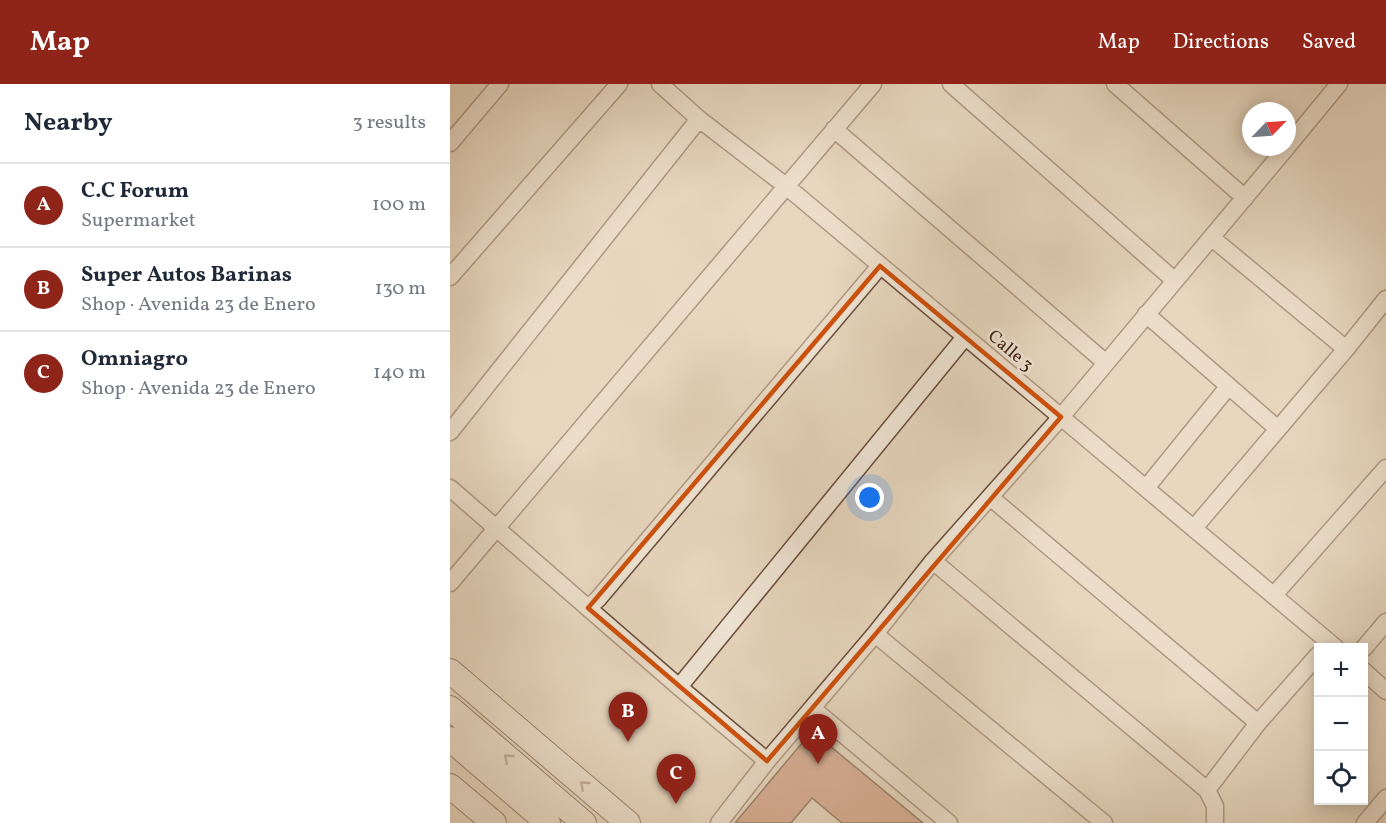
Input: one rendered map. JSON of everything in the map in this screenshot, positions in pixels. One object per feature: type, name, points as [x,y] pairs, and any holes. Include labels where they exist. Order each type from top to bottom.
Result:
[{"type":"street","points":[[450,143],[500,84]]},
{"type":"street","points":[[450,277],[619,84]]},
{"type":"street","name":"Calle 3","points":[[660,84],[699,119],[786,186],[1274,595],[1327,643]]},
{"type":"street","points":[[450,583],[873,84]]},
{"type":"street","points":[[951,84],[1174,280]]},
{"type":"street","points":[[1115,84],[1245,198]]},
{"type":"street","points":[[1296,136],[1339,84]]},
{"type":"street","points":[[450,432],[699,119]]},
{"type":"street","points":[[834,129],[1106,363]]},
{"type":"street","points":[[719,823],[767,761],[875,634],[933,561],[1061,417],[1280,156]]},
{"type":"street","points":[[1212,238],[1346,349]]},
{"type":"street","points":[[588,608],[880,266]]},
{"type":"street","points":[[1194,528],[1386,299]]},
{"type":"street","points":[[1146,314],[1278,429]]},
{"type":"street","points":[[679,687],[965,337]]},
{"type":"street","points":[[1146,488],[1228,387]]},
{"type":"street","points":[[1274,595],[1386,468]]},
{"type":"street","points":[[450,488],[767,761]]},
{"type":"street","points":[[990,497],[1258,723]]},
{"type":"street","points":[[933,561],[1207,790],[1215,806],[1215,823]]},
{"type":"street","points":[[1368,643],[1386,622]]},
{"type":"street","points":[[875,634],[1104,823]]},
{"type":"street","points":[[1207,790],[1258,723],[1314,660]]},
{"type":"street","points":[[450,671],[628,823]]},
{"type":"street","points":[[1368,675],[1386,691]]},
{"type":"street","points":[[450,708],[585,823]]},
{"type":"street","points":[[812,708],[949,823]]},
{"type":"street","points":[[450,739],[548,823]]},
{"type":"street","points":[[450,786],[494,823]]},
{"type":"street","points":[[1365,823],[1386,798]]},
{"type":"highlighted area","points":[[880,266],[1061,417],[767,761],[588,608]]},
{"type":"building","points":[[812,731],[923,823],[842,823],[812,798],[791,823],[735,823]]},
{"type":"place","name":"Super Autos Barinas","points":[[628,742]]},
{"type":"place","name":"C.C Forum","points":[[818,764]]},
{"type":"place","name":"Omniagro","points":[[676,804]]}]
